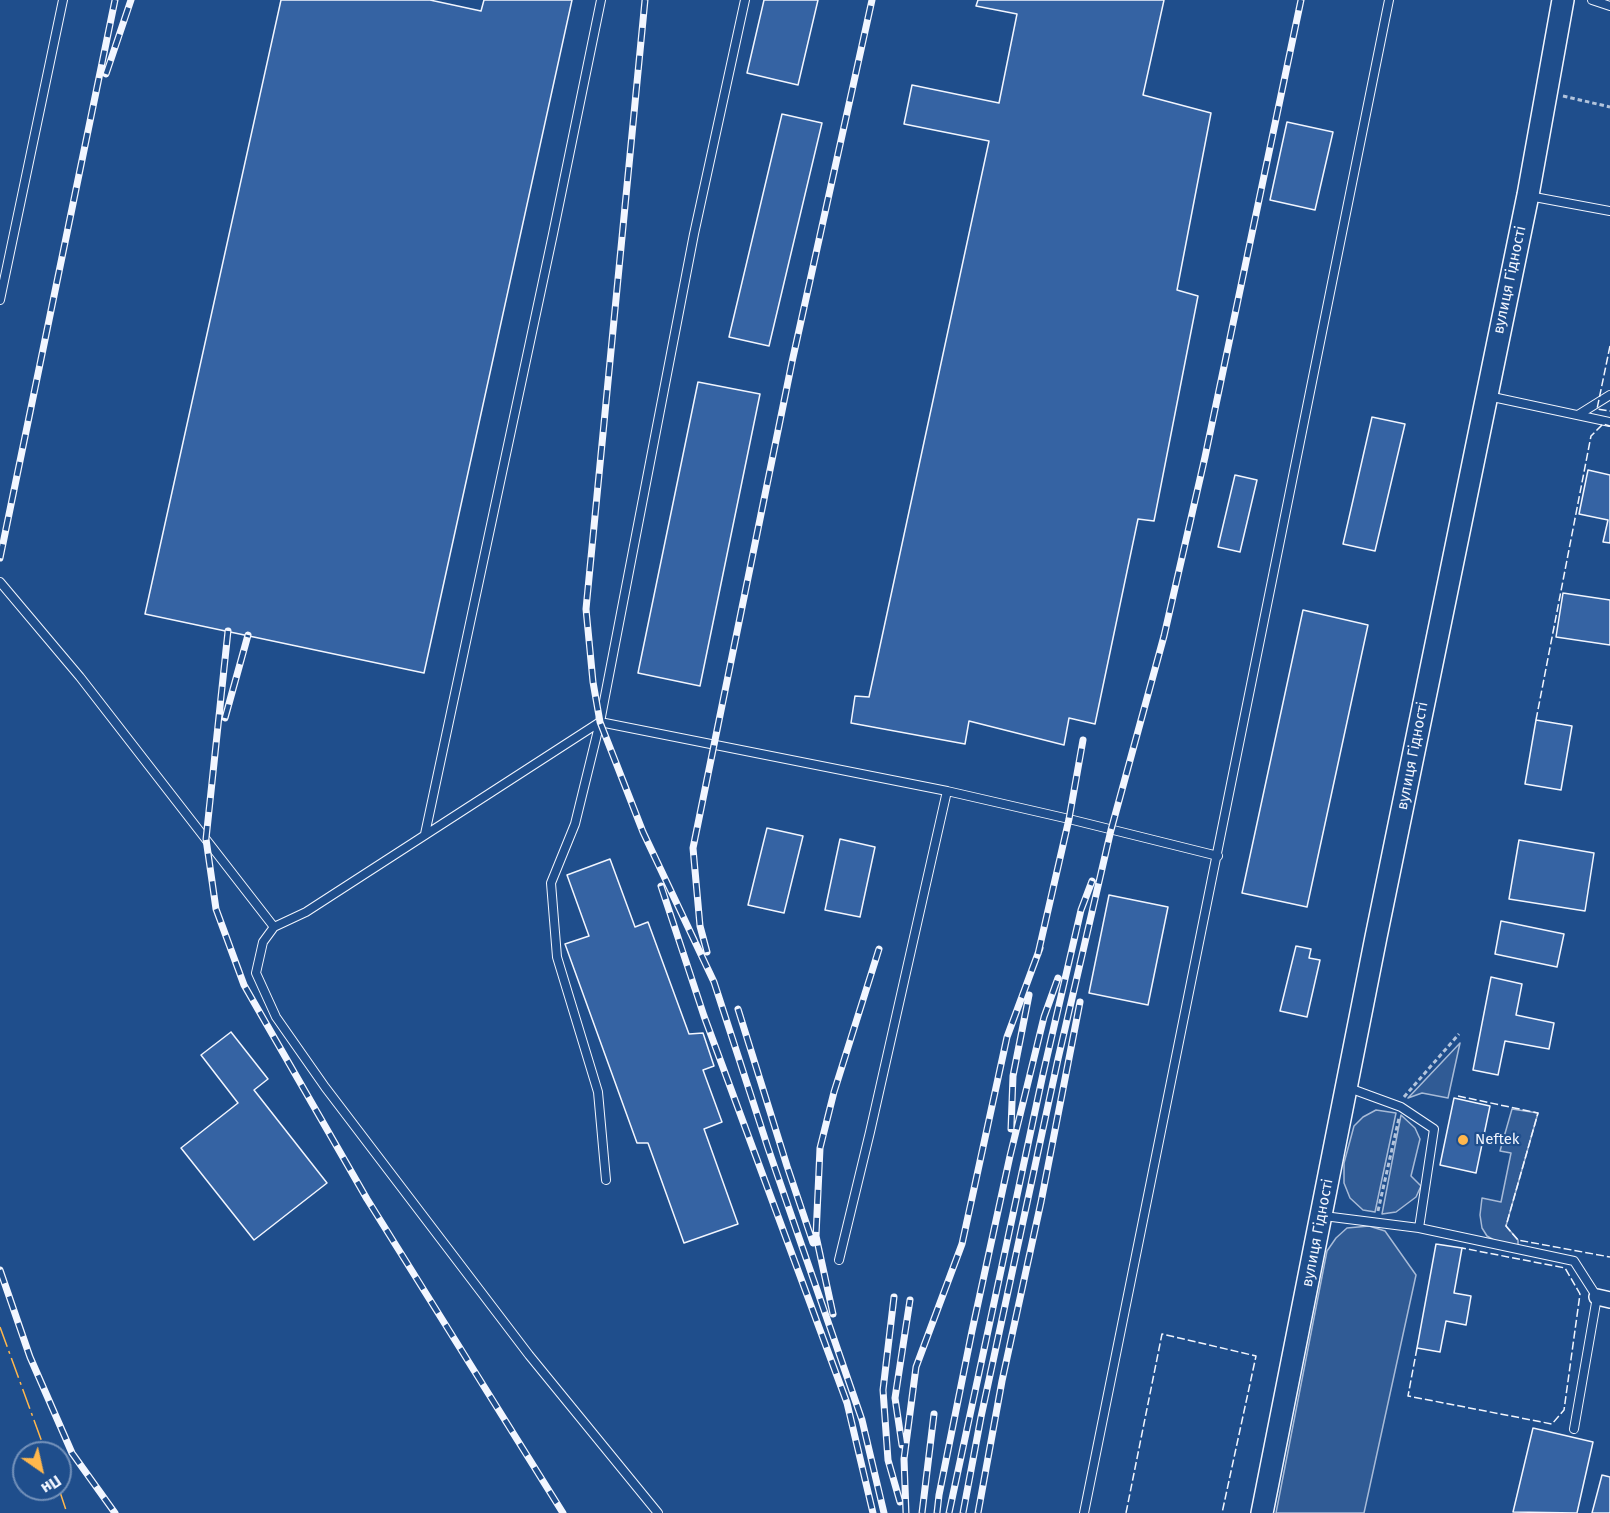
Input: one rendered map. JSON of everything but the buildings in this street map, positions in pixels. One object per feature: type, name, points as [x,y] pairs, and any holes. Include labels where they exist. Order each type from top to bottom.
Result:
[{"type":"main road","name":"вулиця Гідності","points":[[1262,1513],[1528,195],[1563,0]]},
{"type":"lane","points":[[0,300],[63,0]]},
{"type":"lane","points":[[425,834],[551,246],[601,0]]},
{"type":"lane","points":[[606,1180],[598,1092],[556,957],[551,884],[575,824],[600,722],[694,234],[746,0]]},
{"type":"lane","points":[[1084,1513],[1389,0]]},
{"type":"lane","points":[[1592,0],[1610,6]]},
{"type":"lane","points":[[1528,195],[1610,211]]},
{"type":"lane","points":[[1578,415],[1610,395]]},
{"type":"lane","points":[[1486,396],[1610,422]]},
{"type":"lane","points":[[0,582],[80,677],[274,927]]},
{"type":"lane","points":[[658,1513],[529,1355],[325,1087],[276,1017],[256,973],[263,942],[274,927],[306,912],[600,722],[947,791],[1218,856]]},
{"type":"lane","points":[[839,1260],[947,791]]},
{"type":"lane","points":[[1347,1088],[1401,1107],[1434,1129],[1419,1228]]},
{"type":"lane","points":[[1321,1216],[1419,1228],[1574,1261],[1603,1298],[1574,1429]]},
{"type":"path","points":[[1546,93],[1610,107]]},
{"type":"path","points":[[1402,1098],[1460,1034]]},
{"type":"path","points":[[1375,1223],[1399,1116]]},
{"type":"shaded area","points":[[1460,1043],[1448,1098],[1422,1093],[1408,1098]]},
{"type":"shaded area","points":[[1512,1109],[1538,1113],[1506,1226],[1518,1240],[1518,1246],[1499,1243],[1487,1236],[1482,1228],[1480,1215],[1482,1198],[1501,1202],[1511,1153],[1500,1151]]},
{"type":"shaded area","points":[[1376,1110],[1396,1113],[1375,1212],[1363,1210],[1350,1198],[1344,1183],[1344,1163],[1354,1126],[1363,1117]]},
{"type":"shaded area","points":[[1401,1115],[1415,1128],[1420,1139],[1411,1176],[1421,1186],[1416,1197],[1396,1212],[1382,1214]]},
{"type":"shaded area","points":[[1369,1226],[1385,1231],[1416,1275],[1364,1513],[1276,1513],[1327,1251],[1347,1228]]},
{"type":"railway","points":[[0,558],[115,0]]},
{"type":"railway","points":[[106,74],[131,0]]},
{"type":"railway","points":[[645,0],[586,609],[593,682],[600,722],[643,832],[714,982],[768,1148],[862,1420],[884,1513]]},
{"type":"railway","points":[[707,952],[700,926],[693,848],[792,362],[872,0]]},
{"type":"railway","points":[[963,1513],[981,1417],[1058,1059],[1111,830],[1164,636],[1205,457],[1301,0]]},
{"type":"railway","points":[[228,631],[206,839],[216,909],[244,985],[367,1199],[563,1513]]},
{"type":"railway","points":[[225,718],[248,635]]},
{"type":"railway","points":[[1038,954],[1069,819],[1083,740]]},
{"type":"railway","points":[[949,1513],[1043,1074],[1081,910],[1092,881]]},
{"type":"railway","points":[[661,886],[704,1016],[847,1403],[873,1513]]},
{"type":"railway","points":[[906,1513],[904,1459],[916,1367],[962,1244],[1007,1037],[1040,948]]},
{"type":"railway","points":[[833,1314],[816,1236],[820,1148],[834,1092],[879,949]]},
{"type":"railway","points":[[937,1513],[972,1331],[1010,1156],[1044,1017],[1058,978]]},
{"type":"railway","points":[[1011,1129],[1013,1076],[1029,995]]},
{"type":"railway","points":[[978,1513],[1002,1381],[1041,1202],[1080,1002]]},
{"type":"railway","points":[[738,1009],[813,1243]]},
{"type":"railway","points":[[0,1270],[30,1357],[72,1453],[115,1513]]},
{"type":"railway","points":[[894,1297],[883,1390],[888,1460],[900,1502]]},
{"type":"railway","points":[[902,1445],[895,1398],[910,1300]]},
{"type":"railway","points":[[922,1513],[934,1414]]},
{"type":"fence","points":[[1610,346],[1597,409],[1610,411]]},
{"type":"fence","points":[[1536,720],[1591,436],[1603,424],[1610,426]]},
{"type":"fence","points":[[1458,1096],[1538,1113],[1506,1226],[1518,1240],[1610,1257]]},
{"type":"fence","points":[[1417,1348],[1408,1396],[1552,1424],[1564,1410],[1580,1294],[1565,1268],[1462,1248]]},
{"type":"fence","points":[[1126,1513],[1162,1334],[1256,1356],[1222,1513]]},
{"type":"power","points":[[0,1327],[42,1441]]},
{"type":"power","points":[[63,1501],[67,1513]]},
{"type":"place","name":"Neftek","points":[[1463,1140]]}]
